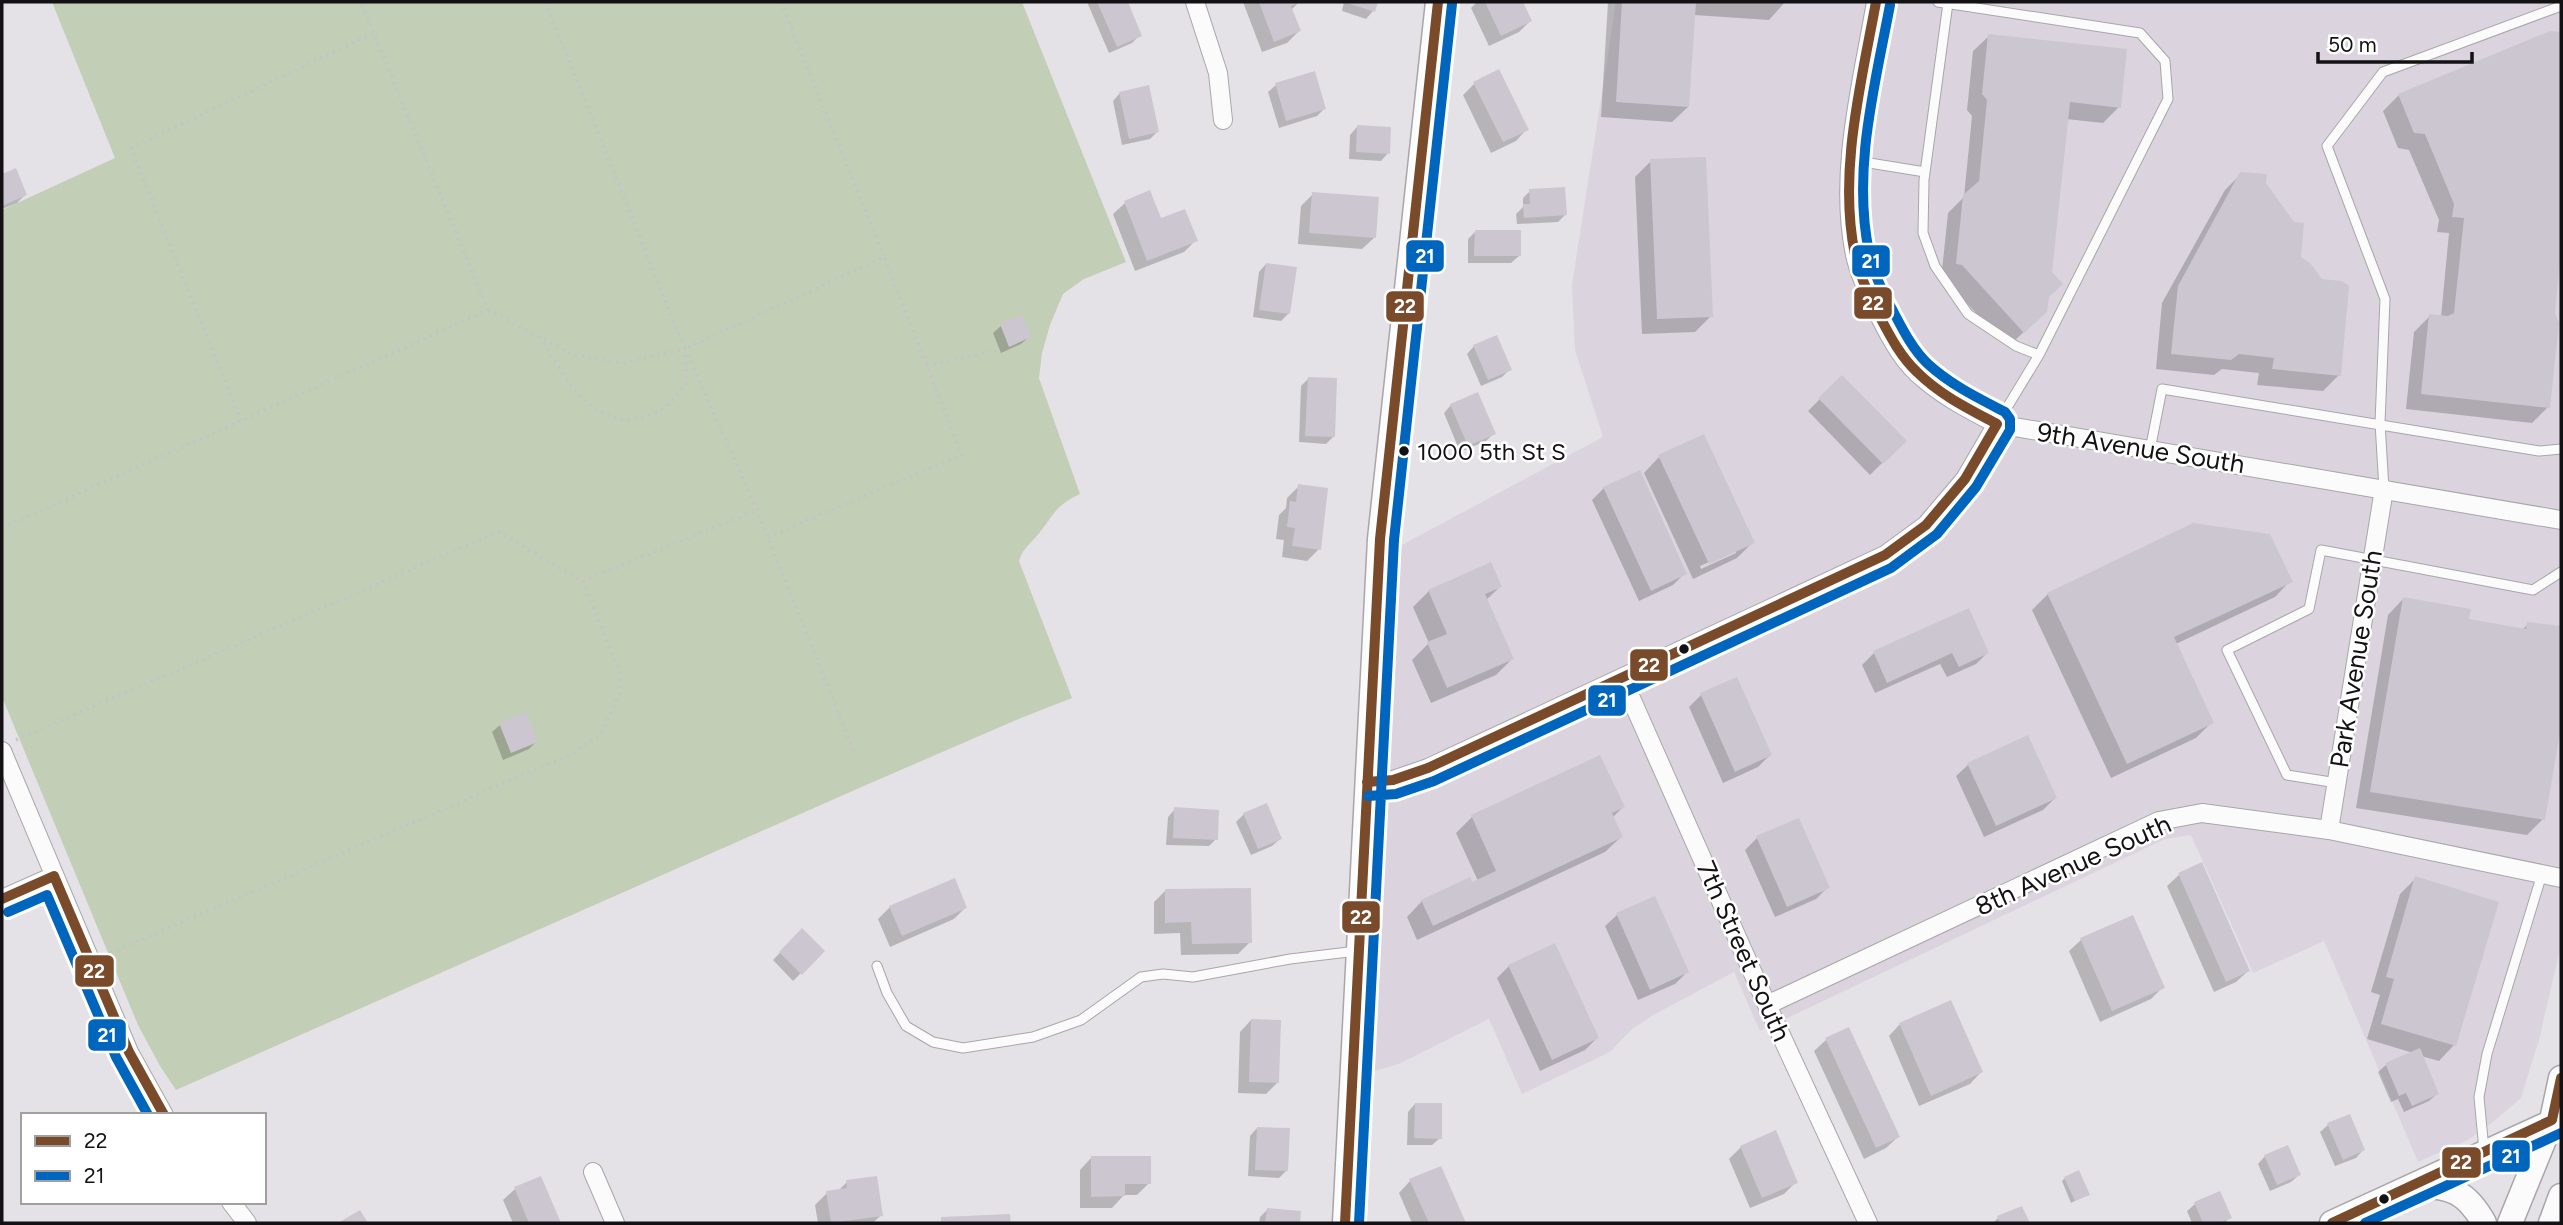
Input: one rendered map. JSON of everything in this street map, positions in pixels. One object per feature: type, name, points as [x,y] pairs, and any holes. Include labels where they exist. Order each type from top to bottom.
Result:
[{"type":"street","points":[[1195,2],[1218,73],[1223,120]]},
{"type":"street","points":[[1345,1223],[1380,539],[1438,2]]},
{"type":"street","name":"9th Avenue South","points":[[1875,2],[1851,160],[1850,224],[1855,257],[1872,302],[1894,344],[1923,378],[1961,405],[1997,424],[2561,520]]},
{"type":"street","points":[[1367,782],[1393,780],[1428,768],[1885,555],[1926,524],[1965,479],[1997,424]]},
{"type":"street","name":"Park Avenue South","points":[[2329,830],[2384,489]]},
{"type":"street","name":"7th Street South","points":[[1622,678],[1767,1005],[1868,1223]]},
{"type":"street","points":[[8,746],[54,876],[90,962],[129,1052],[163,1113]]},
{"type":"street","name":"8th Avenue South","points":[[1767,1005],[2160,821],[2202,813],[2329,830],[2561,878]]},
{"type":"street","points":[[2,899],[54,876]]},
{"type":"street","points":[[2510,1223],[2556,1119],[2561,1078]]},
{"type":"street","points":[[2332,1223],[2556,1119]]},
{"type":"street","points":[[593,1172],[615,1223]]},
{"type":"street","points":[[2412,1186],[2437,1185],[2458,1192],[2474,1206],[2484,1223]]},
{"type":"street","points":[[2551,1223],[2561,1196]]},
{"type":"street","points":[[233,1204],[247,1223]]},
{"type":"lane","points":[[1997,424],[2039,355],[2168,99],[2165,61],[2140,33],[1943,2],[1925,172],[1923,233],[1935,266],[1968,314],[2016,346],[2039,355]]},
{"type":"lane","points":[[2384,489],[2379,423],[2385,299],[2327,146],[2384,72],[2561,6]]},
{"type":"lane","points":[[1851,160],[1925,172]]},
{"type":"lane","points":[[2150,450],[2162,389],[2539,451],[2561,449]]},
{"type":"lane","points":[[2337,783],[2287,775],[2227,650],[2309,609],[2321,550],[2533,590],[2561,572]]},
{"type":"lane","points":[[2484,1152],[2479,1097],[2487,1054],[2542,874]]},
{"type":"lane","points":[[877,967],[887,993],[906,1026],[933,1042],[963,1048],[1033,1037],[1081,1020],[1141,977],[1163,974],[1193,977],[1359,951]]},
{"type":"path","points":[[361,2],[488,310],[572,354],[622,363],[685,349],[884,257]]},
{"type":"path","points":[[545,2],[685,349],[757,510],[854,752]]},
{"type":"path","points":[[768,537],[962,455],[781,2]]},
{"type":"path","points":[[241,421],[131,148],[374,33]]},
{"type":"path","points":[[2,528],[488,310]]},
{"type":"path","points":[[540,337],[568,382],[584,401],[608,417],[634,418],[660,411],[686,385],[685,349]]},
{"type":"path","points":[[927,366],[996,350]]},
{"type":"path","points":[[583,582],[757,510]]},
{"type":"path","points":[[8,746],[498,532],[583,582],[620,673],[619,694],[602,733],[572,754],[90,962]]},
{"type":"shaded area","points":[[1616,2],[2561,2],[2561,945],[2539,1040],[2521,1098],[2493,1122],[2468,1140],[2418,1162],[2324,941],[2253,973],[2191,835],[2165,839],[1760,1031],[1734,972],[1655,1014],[1632,1029],[1610,1052],[1522,1094],[1489,1019],[1399,1064],[1375,1071],[1398,547],[1603,437],[1575,350],[1572,285]]},
{"type":"green space","points":[[52,2],[1022,2],[1126,262],[1084,279],[1063,294],[1042,353],[1039,378],[1080,494],[1058,508],[1019,561],[1072,698],[866,785],[176,1090],[138,1025],[2,697],[2,210],[115,158]]},
{"type":"building","points":[[1097,2],[1128,2],[1142,36],[1117,47]]},
{"type":"building","points":[[1259,2],[1302,2],[1291,6],[1301,31],[1274,42]]},
{"type":"building","points":[[1344,2],[1378,2],[1375,12]]},
{"type":"building","points":[[1485,2],[1523,2],[1532,21],[1501,36]]},
{"type":"building","points":[[1622,2],[1696,2],[1689,107],[1616,102]]},
{"type":"building","points":[[2550,31],[2561,32],[2561,251],[2555,313],[2559,323],[2550,408],[2421,394],[2429,314],[2448,316],[2454,313],[2464,218],[2452,217],[2454,204],[2425,134],[2414,133],[2398,94]]},
{"type":"building","points":[[1988,34],[2127,49],[2121,108],[2070,102],[2052,272],[2063,284],[2049,297],[2047,312],[2024,333],[1962,265],[1956,264],[1963,195],[1979,181],[1987,100],[1982,94]]},
{"type":"building","points":[[1499,69],[1529,130],[1503,142],[1473,82]]},
{"type":"building","points":[[1315,71],[1326,109],[1286,121],[1275,83]]},
{"type":"building","points":[[1149,85],[1159,132],[1129,139],[1119,92]]},
{"type":"building","points":[[1357,125],[1391,127],[1390,154],[1356,152]]},
{"type":"building","points":[[1706,157],[1713,317],[1657,319],[1650,159]]},
{"type":"building","points":[[16,168],[27,195],[2,206],[2,174]]},
{"type":"building","points":[[2240,172],[2267,174],[2266,183],[2294,222],[2304,223],[2301,257],[2310,263],[2322,279],[2342,281],[2349,286],[2341,376],[2272,369],[2274,358],[2239,354],[2231,360],[2171,354],[2178,286]]},
{"type":"building","points":[[1565,187],[1567,215],[1524,218],[1523,204],[1530,204],[1529,189]]},
{"type":"building","points":[[1150,190],[1161,218],[1185,209],[1198,241],[1147,261],[1124,201]]},
{"type":"building","points":[[1312,192],[1379,197],[1376,238],[1309,233]]},
{"type":"building","points":[[1475,230],[1521,230],[1521,256],[1474,256]]},
{"type":"building","points":[[1266,263],[1297,267],[1290,314],[1259,310]]},
{"type":"building","points":[[1022,315],[1031,337],[1009,347],[1000,324]]},
{"type":"building","points":[[1497,335],[1512,370],[1488,380],[1473,345]]},
{"type":"building","points":[[1842,375],[1907,441],[1883,464],[1818,398]]},
{"type":"building","points":[[1308,377],[1337,378],[1335,437],[1305,436]]},
{"type":"building","points":[[1478,392],[1496,434],[1468,446],[1450,404]]},
{"type":"building","points":[[1704,434],[1755,543],[1709,564],[1658,455]]},
{"type":"building","points":[[1640,470],[1687,574],[1651,591],[1603,487]]},
{"type":"building","points":[[1298,484],[1328,488],[1321,550],[1292,546],[1295,528],[1287,527],[1290,501],[1296,502]]},
{"type":"building","points":[[2193,523],[2270,534],[2293,582],[2174,637],[2214,723],[2127,764],[2047,593]]},
{"type":"building","points":[[1491,562],[1502,587],[1485,594],[1514,659],[1447,688],[1427,642],[1447,634],[1428,590]]},
{"type":"building","points":[[2403,597],[2471,609],[2469,619],[2526,629],[2527,622],[2561,626],[2561,727],[2545,820],[2370,792]]},
{"type":"building","points":[[1969,608],[1989,653],[1959,667],[1952,653],[1887,683],[1873,651]]},
{"type":"building","points":[[1737,677],[1772,755],[1735,772],[1700,693]]},
{"type":"building","points":[[526,712],[538,742],[511,753],[499,723]]},
{"type":"building","points":[[2028,735],[2057,798],[1996,826],[1967,763]]},
{"type":"building","points":[[1600,755],[1625,807],[1612,813],[1623,837],[1433,926],[1421,900],[1470,877],[1472,882],[1496,871],[1471,815]]},
{"type":"building","points":[[1267,803],[1282,839],[1258,849],[1243,813]]},
{"type":"building","points":[[1174,807],[1219,810],[1218,840],[1173,838]]},
{"type":"building","points":[[1799,818],[1830,888],[1787,907],[1756,836]]},
{"type":"building","points":[[2202,862],[2250,971],[2226,982],[2178,873]]},
{"type":"building","points":[[2415,876],[2499,902],[2456,1046],[2381,1024],[2394,979],[2386,977]]},
{"type":"building","points":[[955,878],[967,908],[902,936],[889,906]]},
{"type":"building","points":[[1251,888],[1252,943],[1192,944],[1191,922],[1165,923],[1165,889]]},
{"type":"building","points":[[1655,896],[1689,972],[1650,990],[1616,913]]},
{"type":"building","points":[[2133,915],[2165,988],[2112,1011],[2080,938]]},
{"type":"building","points":[[802,928],[825,951],[802,975],[779,952]]},
{"type":"building","points":[[1555,943],[1599,1038],[1552,1060],[1508,965]]},
{"type":"building","points":[[1951,1000],[1983,1072],[1931,1096],[1899,1023]]},
{"type":"building","points":[[1251,1019],[1281,1020],[1279,1083],[1249,1082]]},
{"type":"building","points":[[1849,1027],[1900,1137],[1876,1148],[1825,1038]]},
{"type":"building","points":[[2420,1048],[2439,1094],[2412,1106],[2406,1093],[2399,1096],[2385,1063]]},
{"type":"building","points":[[1415,1103],[1442,1103],[1442,1139],[1414,1138]]},
{"type":"building","points":[[2350,1114],[2365,1150],[2343,1160],[2327,1123]]},
{"type":"building","points":[[1257,1127],[1290,1128],[1288,1171],[1255,1170]]},
{"type":"building","points":[[1776,1130],[1798,1183],[1762,1198],[1740,1146]]},
{"type":"building","points":[[2288,1145],[2301,1175],[2277,1185],[2264,1155]]},
{"type":"building","points":[[1091,1156],[1151,1156],[1151,1184],[1125,1184],[1125,1196],[1091,1197]]},
{"type":"building","points":[[1441,1166],[1466,1223],[1429,1223],[1409,1179]]},
{"type":"building","points":[[2079,1170],[2090,1195],[2075,1201],[2064,1177]]},
{"type":"building","points":[[541,1176],[561,1223],[529,1223],[514,1187]]},
{"type":"building","points":[[877,1176],[883,1216],[831,1223],[826,1191],[847,1188],[846,1180]]},
{"type":"building","points":[[2220,1191],[2232,1218],[2219,1223],[2203,1223],[2194,1202]]},
{"type":"building","points":[[2022,1206],[2030,1223],[2000,1223],[1997,1216]]},
{"type":"building","points":[[1267,1208],[1301,1211],[1300,1223],[1265,1223]]},
{"type":"building","points":[[360,1210],[368,1223],[338,1223]]},
{"type":"building","points":[[1010,1214],[1011,1223],[941,1223],[941,1217]]},
{"type":"transit line","name":"22","points":[[1345,1223],[1380,539],[1438,2]]},
{"type":"transit line","name":"22","points":[[1367,782],[1393,780],[1428,768],[1885,555],[1926,525],[1965,479],[1997,424],[1945,395],[1911,366],[1873,304],[1855,255],[1850,224],[1850,160],[1858,96],[1876,2]]},
{"type":"transit line","name":"21","points":[[1359,1223],[1394,540],[1452,4]]},
{"type":"transit line","name":"21","points":[[1368,796],[1396,794],[1434,781],[1891,568],[1937,534],[1976,487],[2010,430],[2010,419],[2005,412],[1965,391],[1937,372],[1923,358],[1909,339],[1886,297],[1869,252],[1864,221],[1864,159],[1872,97],[1890,5]]},
{"type":"transit line","name":"22","points":[[2,899],[54,876],[129,1052],[163,1113]]},
{"type":"transit line","name":"21","points":[[8,912],[47,895],[116,1057],[147,1113]]},
{"type":"transit line","name":"22","points":[[2332,1223],[2552,1120],[2561,1078]]},
{"type":"transit line","name":"21","points":[[2365,1223],[2561,1133]]},
{"type":"place","name":"1000 5th St S","points":[[1404,451]]}]
